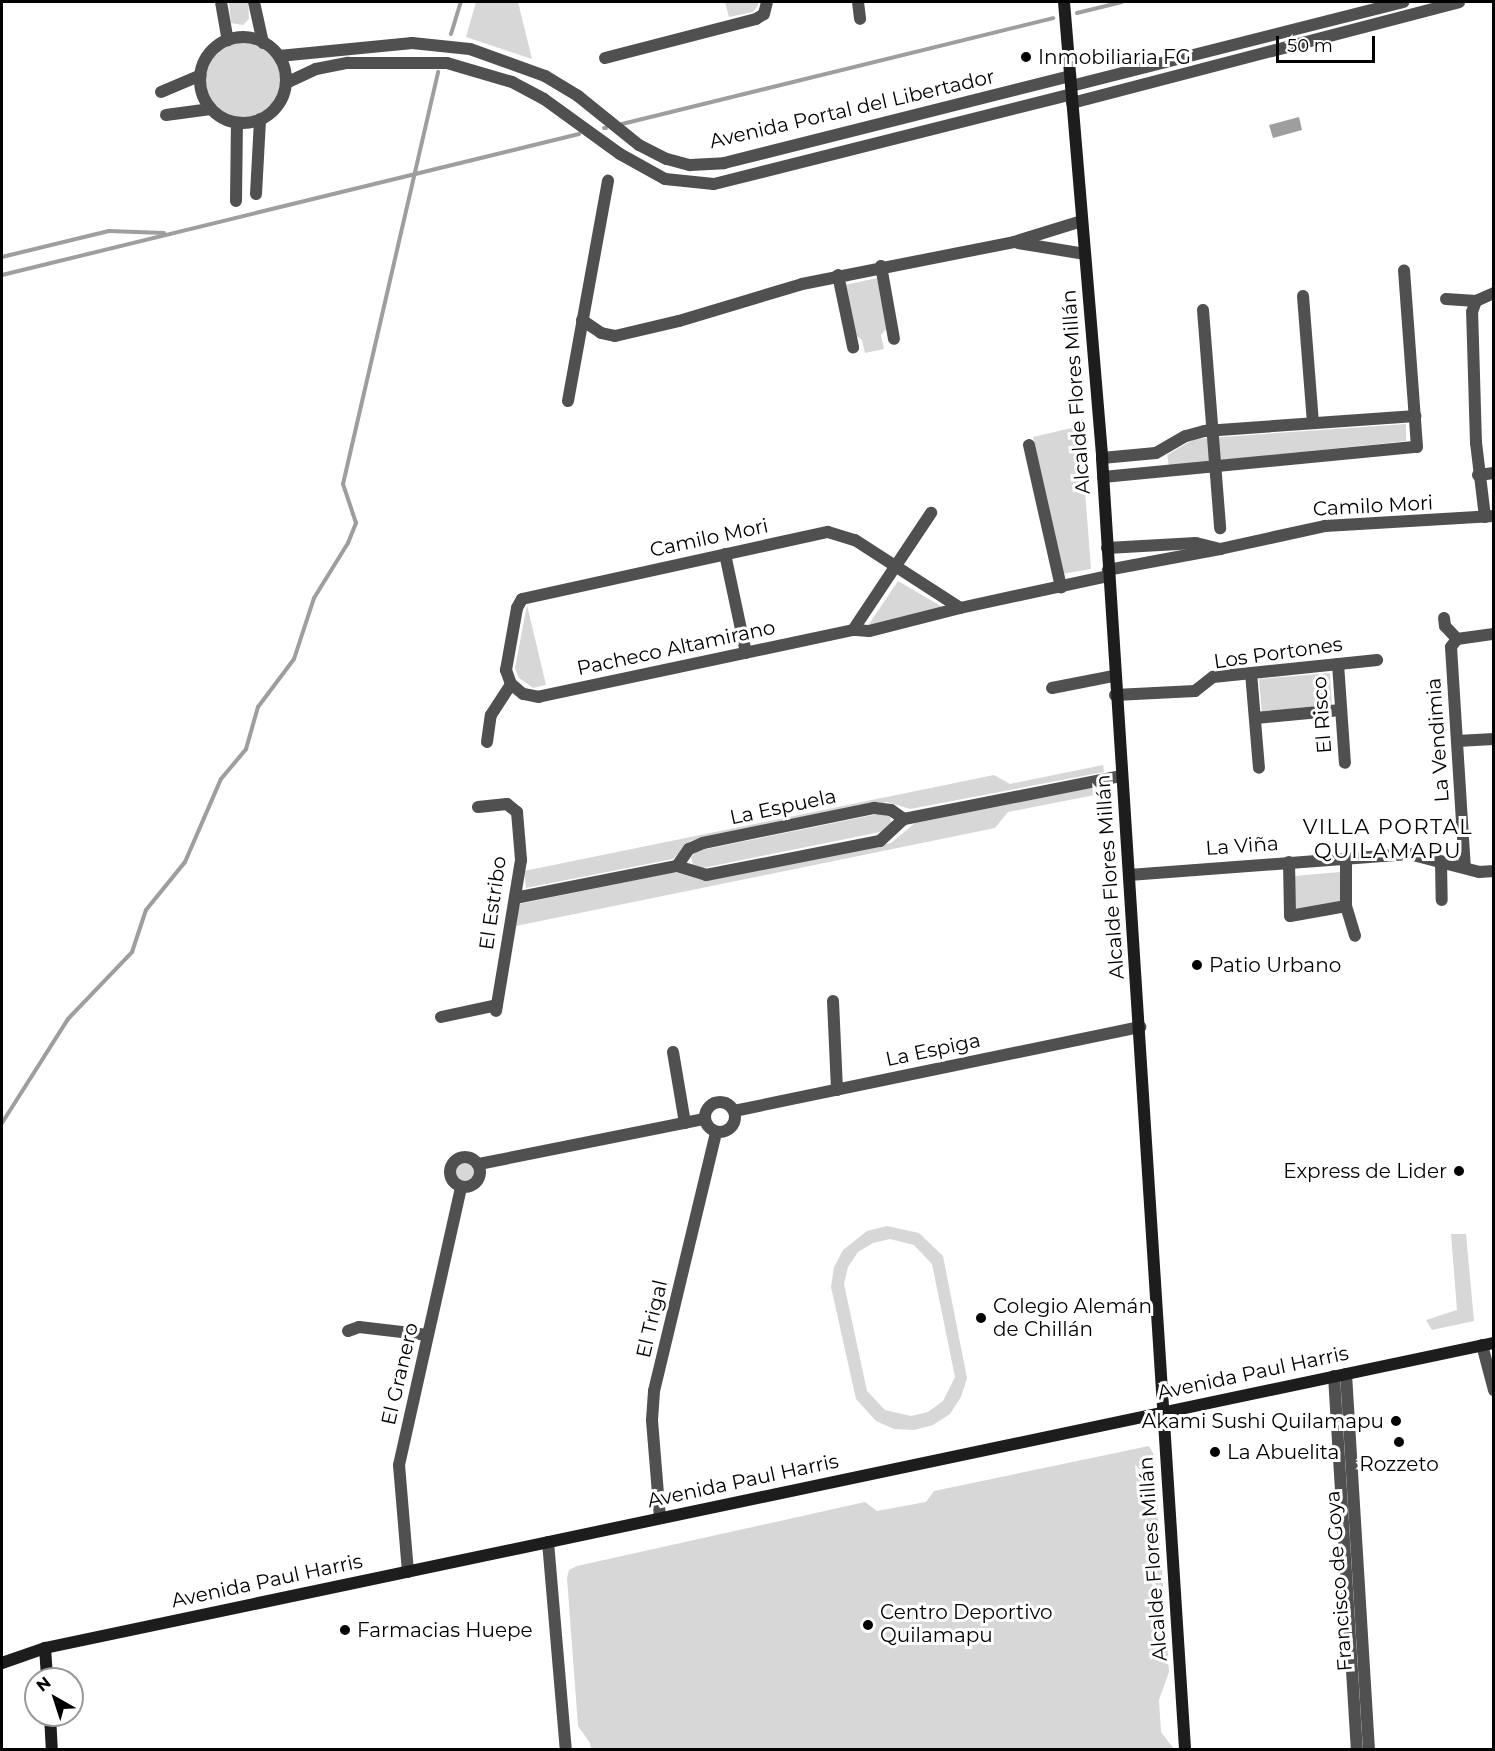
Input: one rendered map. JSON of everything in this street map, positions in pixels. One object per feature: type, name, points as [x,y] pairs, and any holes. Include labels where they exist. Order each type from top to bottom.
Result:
[{"type":"street","points":[[221,2],[228,40]]},
{"type":"street","points":[[254,2],[263,43]]},
{"type":"street","points":[[605,58],[764,14],[767,2]]},
{"type":"street","points":[[858,2],[860,19]]},
{"type":"street","name":"Alcalde Flores Millán","points":[[1064,2],[1102,458],[1115,695],[1140,1027],[1162,1413],[1185,1749]]},
{"type":"street","name":"Avenida Portal del Libertador","points":[[286,83],[315,69],[348,63],[447,63],[512,82],[544,99],[620,154],[665,179],[714,184],[1404,2]]},
{"type":"street","name":"Avenida Portal del Libertador","points":[[279,56],[412,43],[470,49],[545,76],[578,96],[639,145],[666,159],[690,165],[724,163],[1071,90],[1459,2]]},
{"type":"street","points":[[242,37],[263,43],[279,56],[286,83],[276,108],[260,119],[237,123],[211,109],[204,98],[201,75],[207,57],[228,40],[242,37]]},
{"type":"street","points":[[161,92],[201,75]]},
{"type":"street","points":[[166,115],[211,109]]},
{"type":"street","points":[[256,194],[260,119]]},
{"type":"street","points":[[236,201],[237,123]]},
{"type":"street","points":[[567,401],[608,181]]},
{"type":"street","points":[[582,320],[601,333],[615,336],[838,275],[1014,242],[1082,221]]},
{"type":"street","points":[[1014,242],[1085,254]]},
{"type":"street","points":[[881,266],[894,339]]},
{"type":"street","points":[[1103,477],[1417,447],[1404,270]]},
{"type":"street","points":[[838,275],[853,347]]},
{"type":"street","points":[[1446,299],[1476,301],[1494,293]]},
{"type":"street","points":[[1303,296],[1313,423]]},
{"type":"street","points":[[1476,301],[1472,312],[1478,475],[1489,517]]},
{"type":"street","points":[[1203,310],[1220,528]]},
{"type":"street","points":[[1102,458],[1156,453],[1186,435],[1212,430],[1415,416]]},
{"type":"street","points":[[1029,445],[1061,587]]},
{"type":"street","points":[[1478,475],[1494,473]]},
{"type":"street","points":[[854,630],[931,513]]},
{"type":"street","name":"Camilo Mori","points":[[854,630],[869,631],[960,608],[1061,587],[1108,573],[1325,526],[1489,517]]},
{"type":"street","name":"Camilo Mori","points":[[512,684],[506,670],[517,608],[522,599],[828,532],[855,540],[960,608]]},
{"type":"street","name":"Camilo Mori","points":[[1107,548],[1196,543],[1220,549]]},
{"type":"street","points":[[725,554],[746,653]]},
{"type":"street","points":[[1444,618],[1446,626],[1457,639],[1494,633]]},
{"type":"street","name":"Pacheco Altamirano","points":[[512,684],[523,694],[539,697],[854,630]]},
{"type":"street","name":"La Vendimia","points":[[1457,639],[1452,647],[1465,867]]},
{"type":"street","name":"Los Portones","points":[[1115,695],[1195,691],[1213,677],[1377,660]]},
{"type":"street","name":"El Risco","points":[[1338,664],[1345,763]]},
{"type":"street","points":[[1251,673],[1259,768]]},
{"type":"street","points":[[1052,688],[1114,676]]},
{"type":"street","points":[[487,742],[491,715],[512,684]]},
{"type":"street","points":[[1255,718],[1341,710]]},
{"type":"street","points":[[1457,741],[1494,739]]},
{"type":"street","points":[[515,898],[677,866],[706,875],[880,841],[904,819],[1122,776]]},
{"type":"street","name":"El Estribo","points":[[441,1017],[497,1008],[521,860],[517,812],[507,804],[478,807]]},
{"type":"street","name":"La Espuela","points":[[677,866],[689,849],[703,843],[874,808],[891,810],[904,819]]},
{"type":"street","name":"La Viña","points":[[1129,875],[1409,854],[1479,872],[1494,871]]},
{"type":"street","points":[[1346,858],[1346,906],[1355,936]]},
{"type":"street","points":[[1441,861],[1442,900]]},
{"type":"street","points":[[1289,862],[1290,916],[1346,906]]},
{"type":"street","points":[[833,1000],[837,1090]]},
{"type":"street","name":"La Espiga","points":[[461,1187],[451,1177],[453,1162],[467,1156],[479,1164],[705,1119],[714,1103],[723,1102],[734,1111],[1140,1027]]},
{"type":"street","points":[[673,1052],[685,1123]]},
{"type":"street","points":[[705,1119],[716,1132],[730,1128],[734,1111]]},
{"type":"street","name":"El Trigal","points":[[660,1518],[652,1420],[654,1391],[716,1132]]},
{"type":"street","points":[[461,1187],[471,1186],[479,1180],[479,1164]]},
{"type":"street","name":"El Granero","points":[[408,1572],[399,1465],[461,1187]]},
{"type":"street","points":[[348,1331],[359,1327],[428,1335]]},
{"type":"street","points":[[1488,1344],[1494,1390]]},
{"type":"street","name":"Avenida Paul Harris","points":[[2,1663],[45,1648],[1488,1344]]},
{"type":"street","name":"Francisco de Goya","points":[[1340,1375],[1357,1749]]},
{"type":"street","name":"Francisco de Goya","points":[[1340,1375],[1369,1749]]},
{"type":"street","points":[[548,1542],[566,1749]]},
{"type":"street","points":[[45,1648],[46,1667]]},
{"type":"street","points":[[51,1727],[52,1749]]},
{"type":"shaded area","points":[[229,2],[248,2],[249,19],[243,25],[231,23]]},
{"type":"shaded area","points":[[476,2],[518,2],[532,59],[466,37]]},
{"type":"shaded area","points":[[725,2],[758,2],[758,5],[753,12],[729,17]]},
{"type":"shaded area","points":[[244,41],[259,44],[272,52],[280,65],[283,80],[280,95],[272,108],[259,116],[244,119],[229,116],[216,108],[208,95],[205,80],[208,65],[216,52],[229,44]]},
{"type":"shaded area","points":[[1299,117],[1302,130],[1273,138],[1269,125]]},
{"type":"shaded area","points":[[877,278],[887,328],[881,335],[884,349],[865,353],[862,340],[854,334],[845,285]]},
{"type":"shaded area","points":[[1406,424],[1406,441],[1169,466],[1167,455],[1194,439]]},
{"type":"shaded area","points":[[1080,426],[1091,569],[1062,574],[1033,437]]},
{"type":"shaded area","points":[[898,581],[946,609],[867,627]]},
{"type":"shaded area","points":[[527,605],[546,685],[533,688],[519,678],[515,668]]},
{"type":"shaded area","points":[[1330,673],[1332,707],[1262,713],[1259,679]]},
{"type":"shaded area","points":[[1103,765],[1104,772],[910,809],[887,802],[690,841],[673,859],[526,888],[524,871],[994,775],[1010,784]]},
{"type":"shaded area","points":[[1105,785],[1105,793],[1008,812],[995,828],[516,926],[519,904],[675,872],[702,880],[891,843],[915,823]]},
{"type":"shaded area","points":[[883,813],[890,816],[892,825],[885,831],[698,869],[693,865],[691,857],[697,851]]},
{"type":"shaded area","points":[[1340,872],[1340,903],[1295,910],[1294,876]]},
{"type":"shaded area","points":[[465,1161],[473,1164],[476,1172],[473,1180],[465,1183],[457,1180],[454,1172],[457,1164]]},
{"type":"shaded area","name":"Colegio Alemán de Chillán","points":[[887,1226],[919,1233],[943,1256],[967,1378],[961,1397],[950,1414],[933,1425],[914,1430],[894,1429],[876,1421],[856,1399],[831,1287],[834,1267],[843,1250],[867,1231]],"holes":[[[890,1239],[914,1245],[932,1264],[955,1377],[943,1401],[928,1412],[911,1416],[885,1410],[867,1391],[844,1284],[848,1267],[858,1252],[873,1243]]]},
{"type":"shaded area","points":[[1451,1234],[1466,1234],[1474,1321],[1432,1330],[1426,1320],[1457,1310]]},
{"type":"shaded area","name":"Centro Deportivo Quilamapu","points":[[1149,1446],[1154,1455],[1169,1672],[1159,1700],[1161,1732],[1174,1749],[591,1750],[590,1743],[578,1726],[567,1578],[569,1570],[577,1566],[865,1502],[877,1511],[926,1502],[934,1491]]},
{"type":"waterway","points":[[451,34],[461,2]]},
{"type":"waterway","points":[[1077,13],[1122,2]]},
{"type":"waterway","points":[[622,124],[1053,18]]},
{"type":"waterway","points":[[2,1123],[68,1019],[132,952],[146,910],[185,862],[221,779],[246,749],[258,707],[294,659],[314,598],[348,543],[356,523],[343,484],[438,72]]},
{"type":"waterway","points":[[2,275],[579,134]]},
{"type":"waterway","points":[[2,257],[109,231],[164,233]]},
{"type":"place","name":"Inmobiliaria FG","points":[[1026,57]]},
{"type":"place","name":"Patio Urbano","points":[[1197,965]]},
{"type":"place","name":"Express de Lider","points":[[1459,1171]]},
{"type":"place","name":"Colegio Alemán de Chillán","points":[[981,1318]]},
{"type":"place","name":"Akami Sushi Quilamapu","points":[[1396,1421]]},
{"type":"place","name":"Rozzeto","points":[[1399,1442]]},
{"type":"place","name":"La Abuelita","points":[[1215,1452]]},
{"type":"place","name":"Centro Deportivo Quilamapu","points":[[868,1625]]},
{"type":"place","name":"Farmacias Huepe","points":[[345,1630]]},
{"type":"district","name":"VILLA PORTAL QUILAMAPU","points":[[1388,839]]}]
